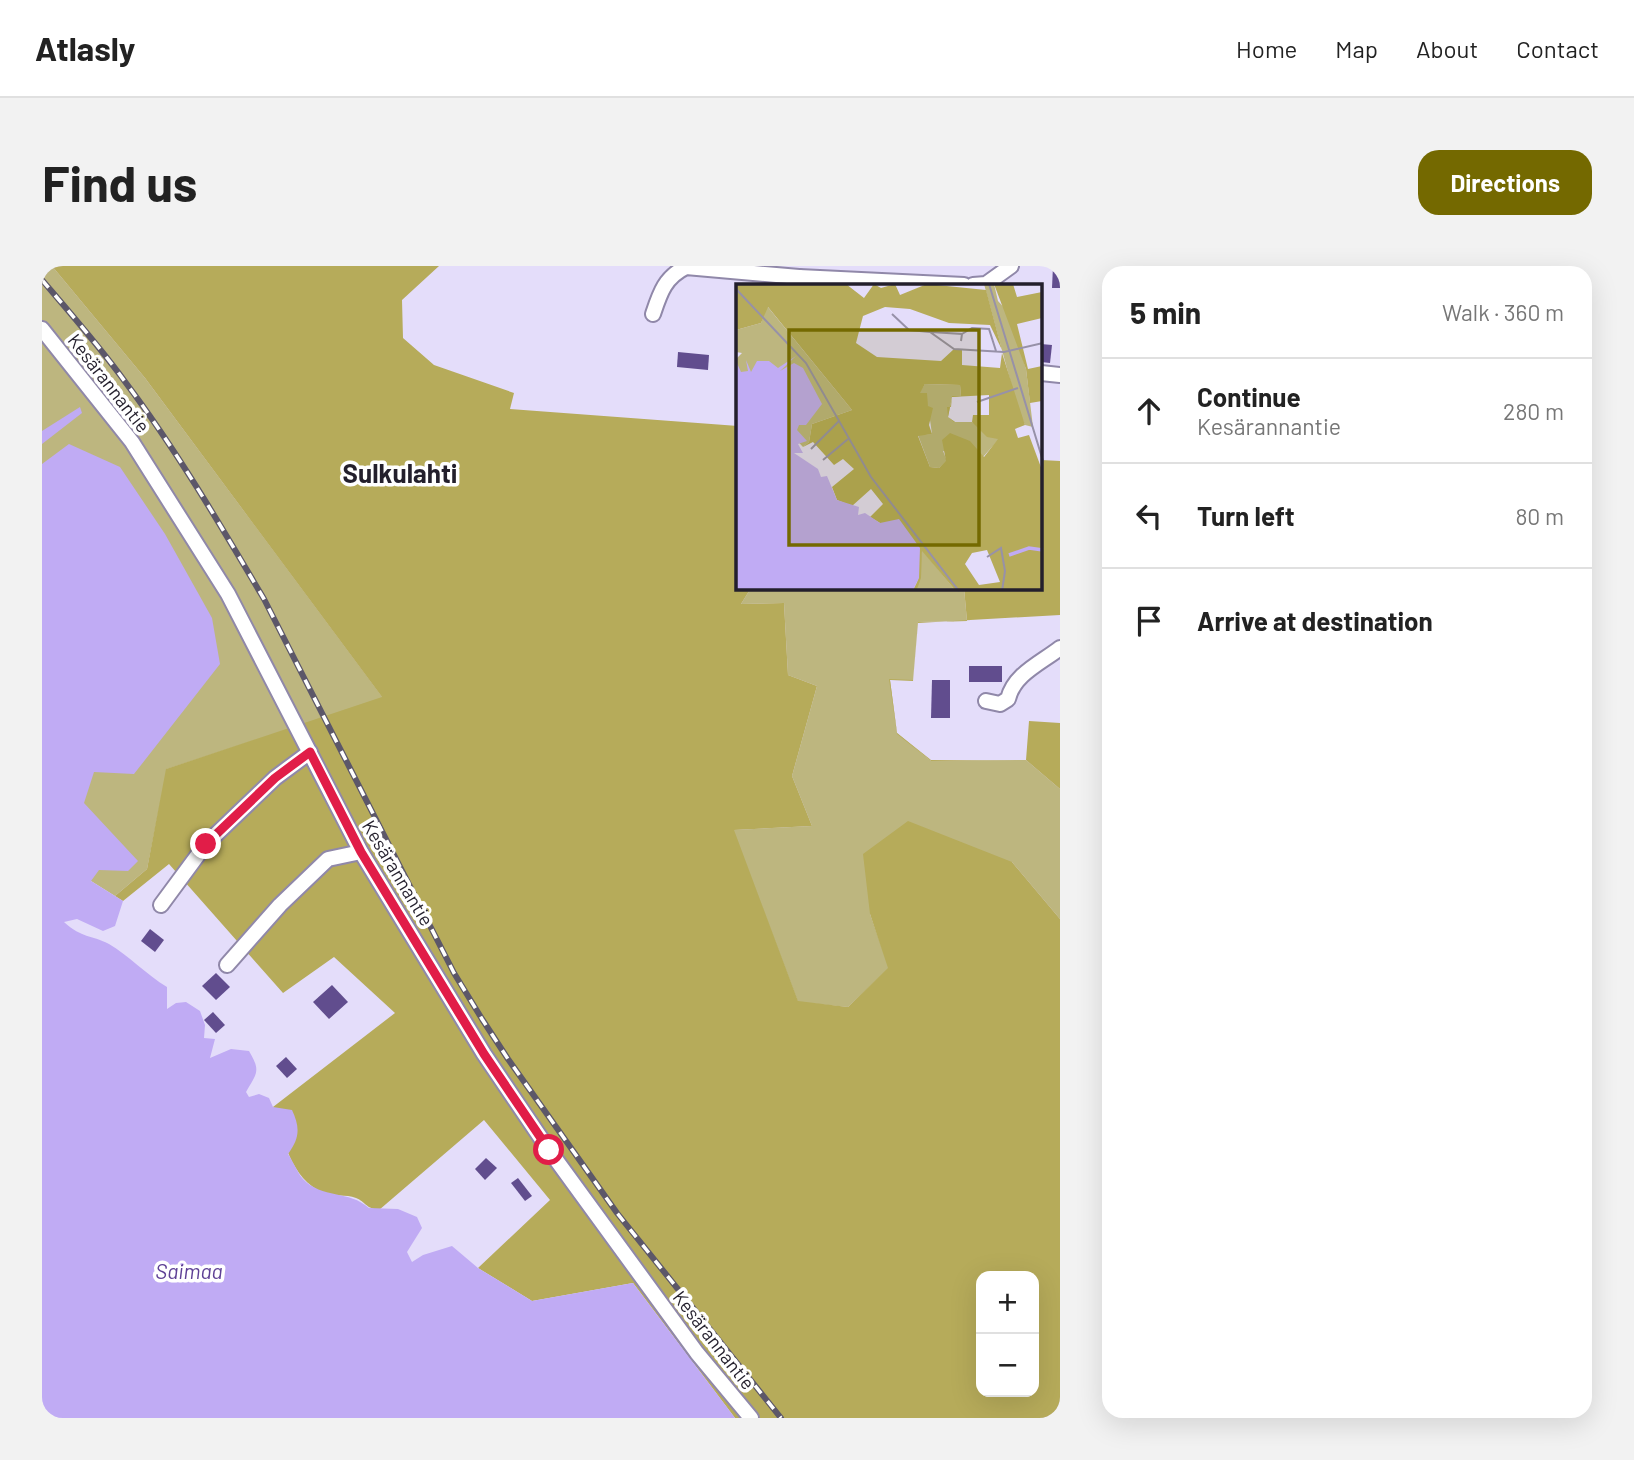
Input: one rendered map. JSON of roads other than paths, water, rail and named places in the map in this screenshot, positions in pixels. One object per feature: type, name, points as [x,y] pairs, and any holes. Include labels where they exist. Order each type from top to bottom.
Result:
[{"type":"street","points":[[653,314],[662,287],[672,274],[686,266],[778,280],[924,284]]},
{"type":"street","points":[[986,284],[1011,266]]},
{"type":"street","name":"Kesärannantie","points":[[42,329],[132,442],[221,582],[361,852],[484,1054],[542,1139],[698,1353],[751,1418]]},
{"type":"street","points":[[1042,373],[1060,375]]},
{"type":"street","points":[[986,701],[1000,704],[1008,699],[1011,686],[1016,681],[1057,654]]},
{"type":"street","points":[[161,905],[206,844],[275,778],[310,752]]},
{"type":"street","points":[[227,965],[280,905],[328,859],[361,852]]},
{"type":"water","points":[[80,407],[82,413],[42,444],[42,431]]},
{"type":"water","name":"Saimaa","points":[[69,444],[120,467],[165,534],[212,618],[220,664],[134,774],[94,772],[84,803],[138,861],[128,871],[99,870],[91,881],[123,901],[115,926],[103,931],[77,919],[64,922],[82,934],[109,944],[167,987],[167,1009],[176,1003],[186,1002],[200,1011],[205,1025],[204,1038],[215,1039],[210,1058],[231,1049],[249,1051],[256,1072],[246,1092],[249,1097],[259,1094],[269,1098],[273,1107],[292,1110],[298,1132],[288,1154],[303,1179],[319,1189],[361,1202],[369,1208],[398,1209],[417,1217],[422,1228],[407,1252],[412,1262],[423,1255],[452,1246],[478,1268],[532,1301],[633,1283],[735,1418],[42,1418],[42,464]]},
{"type":"railway","points":[[42,280],[145,409],[181,462],[264,599],[454,973],[482,1019],[617,1213],[781,1418]]},
{"type":"district","name":"Sulkulahti","points":[[400,474]]}]
